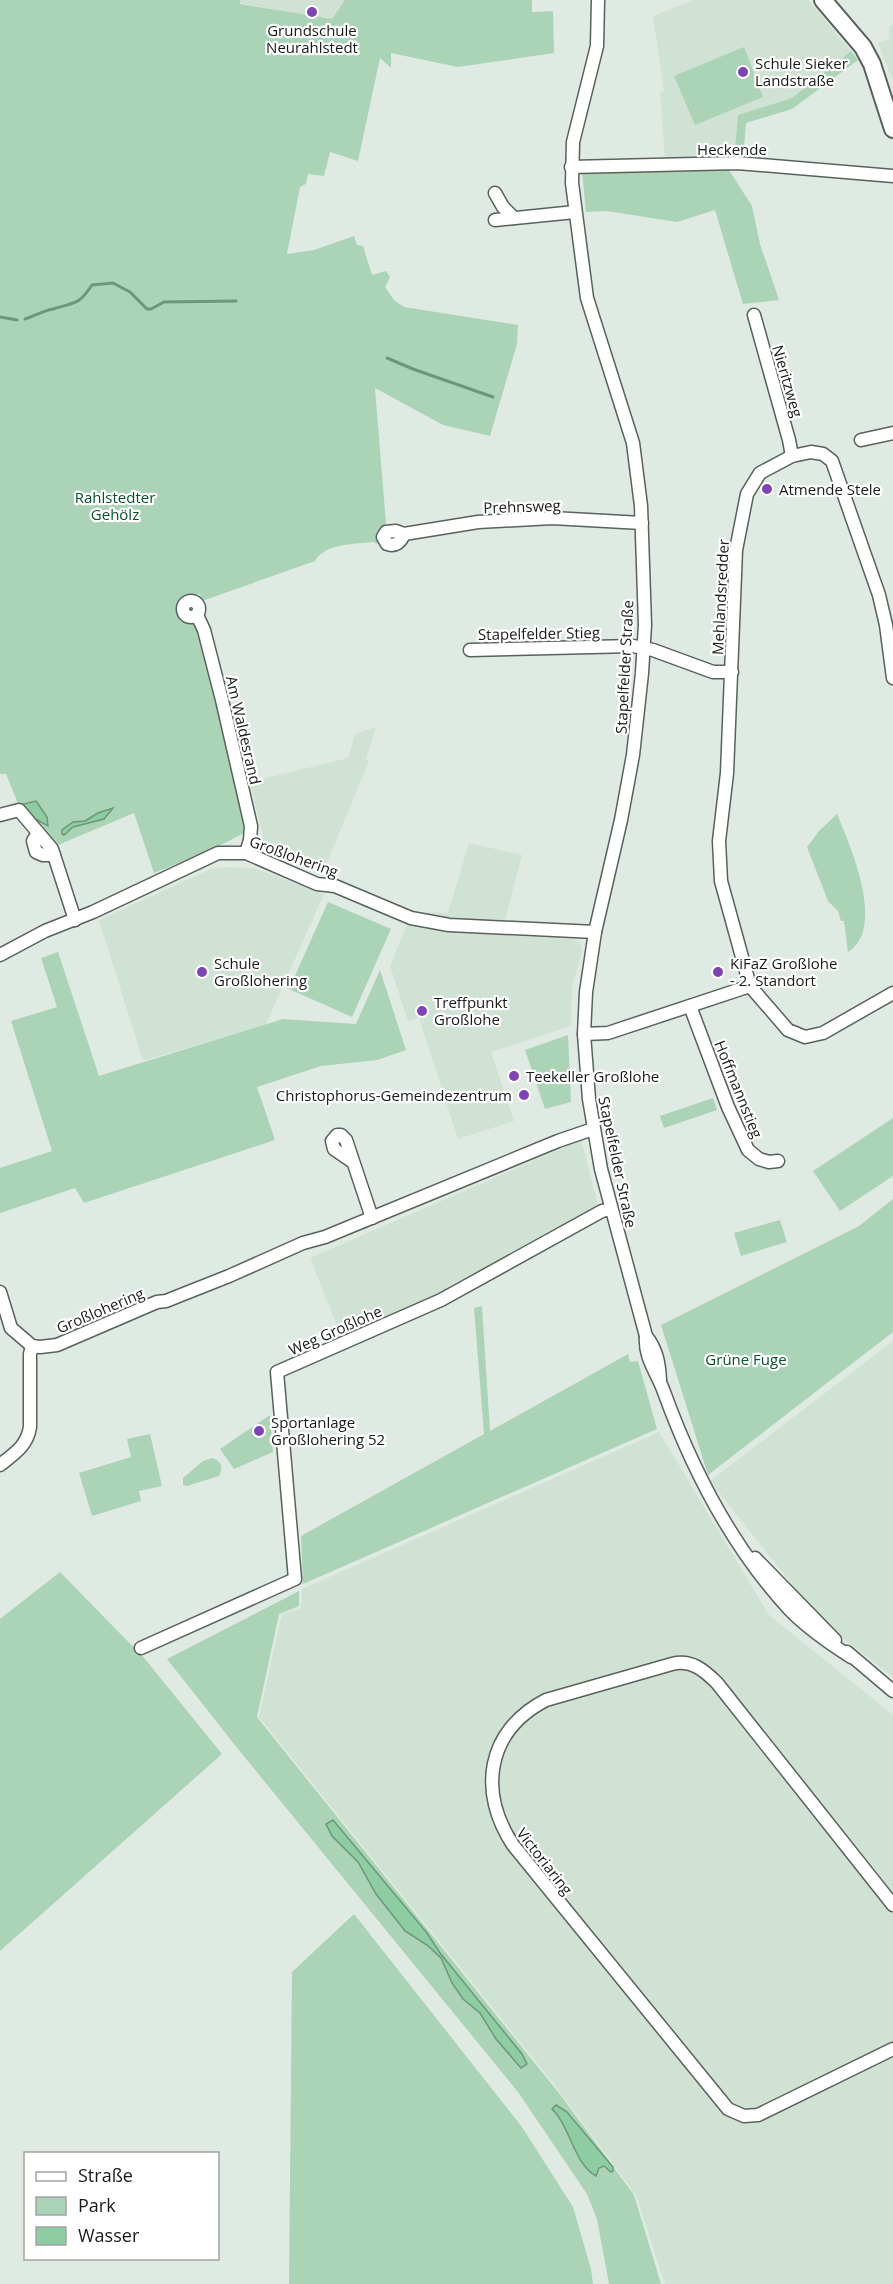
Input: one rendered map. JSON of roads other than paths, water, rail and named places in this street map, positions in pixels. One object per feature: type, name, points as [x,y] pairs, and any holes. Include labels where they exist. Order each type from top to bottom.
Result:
[{"type":"main road","points":[[823,0],[863,47],[872,64],[893,129]]},
{"type":"street","name":"Stapelfelder Straße","points":[[598,0],[597,46],[573,142],[571,167],[584,279],[591,313],[632,437],[642,523],[644,648],[637,730],[629,783],[595,932],[586,992],[584,1034],[593,1129],[611,1209],[646,1336],[653,1345],[660,1380],[698,1473],[742,1547],[790,1610],[823,1639],[851,1657],[893,1691]]},
{"type":"street","name":"Heckende","points":[[571,167],[737,163],[893,176]]},
{"type":"street","points":[[495,193],[503,207],[514,218]]},
{"type":"street","points":[[495,220],[575,212]]},
{"type":"street","name":"Nieritzweg","points":[[754,315],[792,456]]},
{"type":"street","points":[[861,440],[893,433]]},
{"type":"street","name":"Mehlandsredder","points":[[893,678],[886,625],[879,595],[832,461],[823,454],[812,452],[792,456],[760,473],[747,494],[736,550],[727,773],[719,856],[721,881],[736,941],[750,986],[781,1024],[797,1035],[805,1037],[824,1033],[893,993]]},
{"type":"street","name":"Prehnsweg","points":[[404,534],[478,522],[552,518],[642,523]]},
{"type":"street","name":"Am Waldesrand","points":[[197,615],[204,630],[220,690],[251,826],[246,853]]},
{"type":"street","name":"Stapelfelder Stieg","points":[[470,650],[633,646],[644,648]]},
{"type":"street","name":"Mehlandsredder","points":[[644,648],[712,672],[732,672]]},
{"type":"street","points":[[0,815],[19,810],[52,849],[75,920]]},
{"type":"street","name":"Großlohering","points":[[0,955],[45,931],[75,920],[218,853],[246,853],[317,884],[335,886],[411,918],[450,925],[595,932]]},
{"type":"street","points":[[584,1034],[608,1033],[750,986]]},
{"type":"street","name":"Hoffmannstieg","points":[[690,1006],[728,1107],[748,1150],[759,1159],[769,1162],[778,1161]]},
{"type":"street","name":"Großlohering","points":[[32,1346],[57,1345],[157,1302],[166,1301],[229,1276],[303,1243],[324,1237],[593,1129]]},
{"type":"street","points":[[353,1162],[372,1218]]},
{"type":"street","name":"Weg Großlohe","points":[[141,1647],[295,1579],[277,1372],[441,1300],[602,1211],[611,1209]]},
{"type":"street","points":[[0,1292],[11,1328],[32,1346],[29,1434],[23,1447],[0,1465]]},
{"type":"street","name":"Stapelfelder Straße","points":[[742,1547],[766,1567],[851,1657]]},
{"type":"street","name":"Victoriaring","points":[[893,1905],[717,1683],[693,1664],[680,1662],[560,1694],[546,1700],[531,1709],[512,1727],[495,1756],[492,1770],[492,1795],[499,1822],[508,1839],[728,2109],[744,2116],[758,2115],[893,2049]]},
{"type":"water","points":[[36,801],[47,817],[48,826],[30,816],[20,805]]},
{"type":"water","points":[[113,808],[104,819],[73,827],[64,835],[62,834],[62,830],[73,822],[85,821]]},
{"type":"water","points":[[333,1820],[427,1933],[440,1953],[522,2054],[527,2064],[521,2068],[496,2039],[480,2013],[463,1999],[452,1983],[441,1958],[427,1945],[405,1931],[376,1894],[358,1862],[332,1836],[326,1824]]},
{"type":"water","points":[[556,2105],[567,2112],[613,2167],[613,2171],[611,2172],[604,2166],[599,2168],[596,2176],[582,2163],[558,2116],[552,2109]]},
{"type":"waterway","points":[[25,319],[76,302],[92,285],[113,283],[130,292],[147,309],[164,302],[236,301]]},
{"type":"waterway","points":[[0,317],[17,320]]},
{"type":"waterway","points":[[387,358],[493,397]]},
{"type":"place","name":"Grundschule Neurahlstedt","points":[[312,12]]},
{"type":"place","name":"Schule Sieker Landstraße","points":[[743,72]]},
{"type":"place","name":"Atmende Stele","points":[[767,489]]},
{"type":"place","name":"Schule Großlohering","points":[[202,972]]},
{"type":"place","name":"KiFaZ Großlohe - 2. Standort","points":[[718,972]]},
{"type":"place","name":"Treffpunkt Großlohe","points":[[422,1011]]},
{"type":"place","name":"Teekeller Großlohe","points":[[514,1076]]},
{"type":"place","name":"Christophorus-Gemeindezentrum","points":[[524,1095]]},
{"type":"place","name":"Sportanlage Großlohering 52","points":[[259,1431]]},
{"type":"park label","name":"Rahlstedter Gehölz","points":[[115,506]]},
{"type":"park label","name":"Grüne Fuge","points":[[746,1359]]}]
